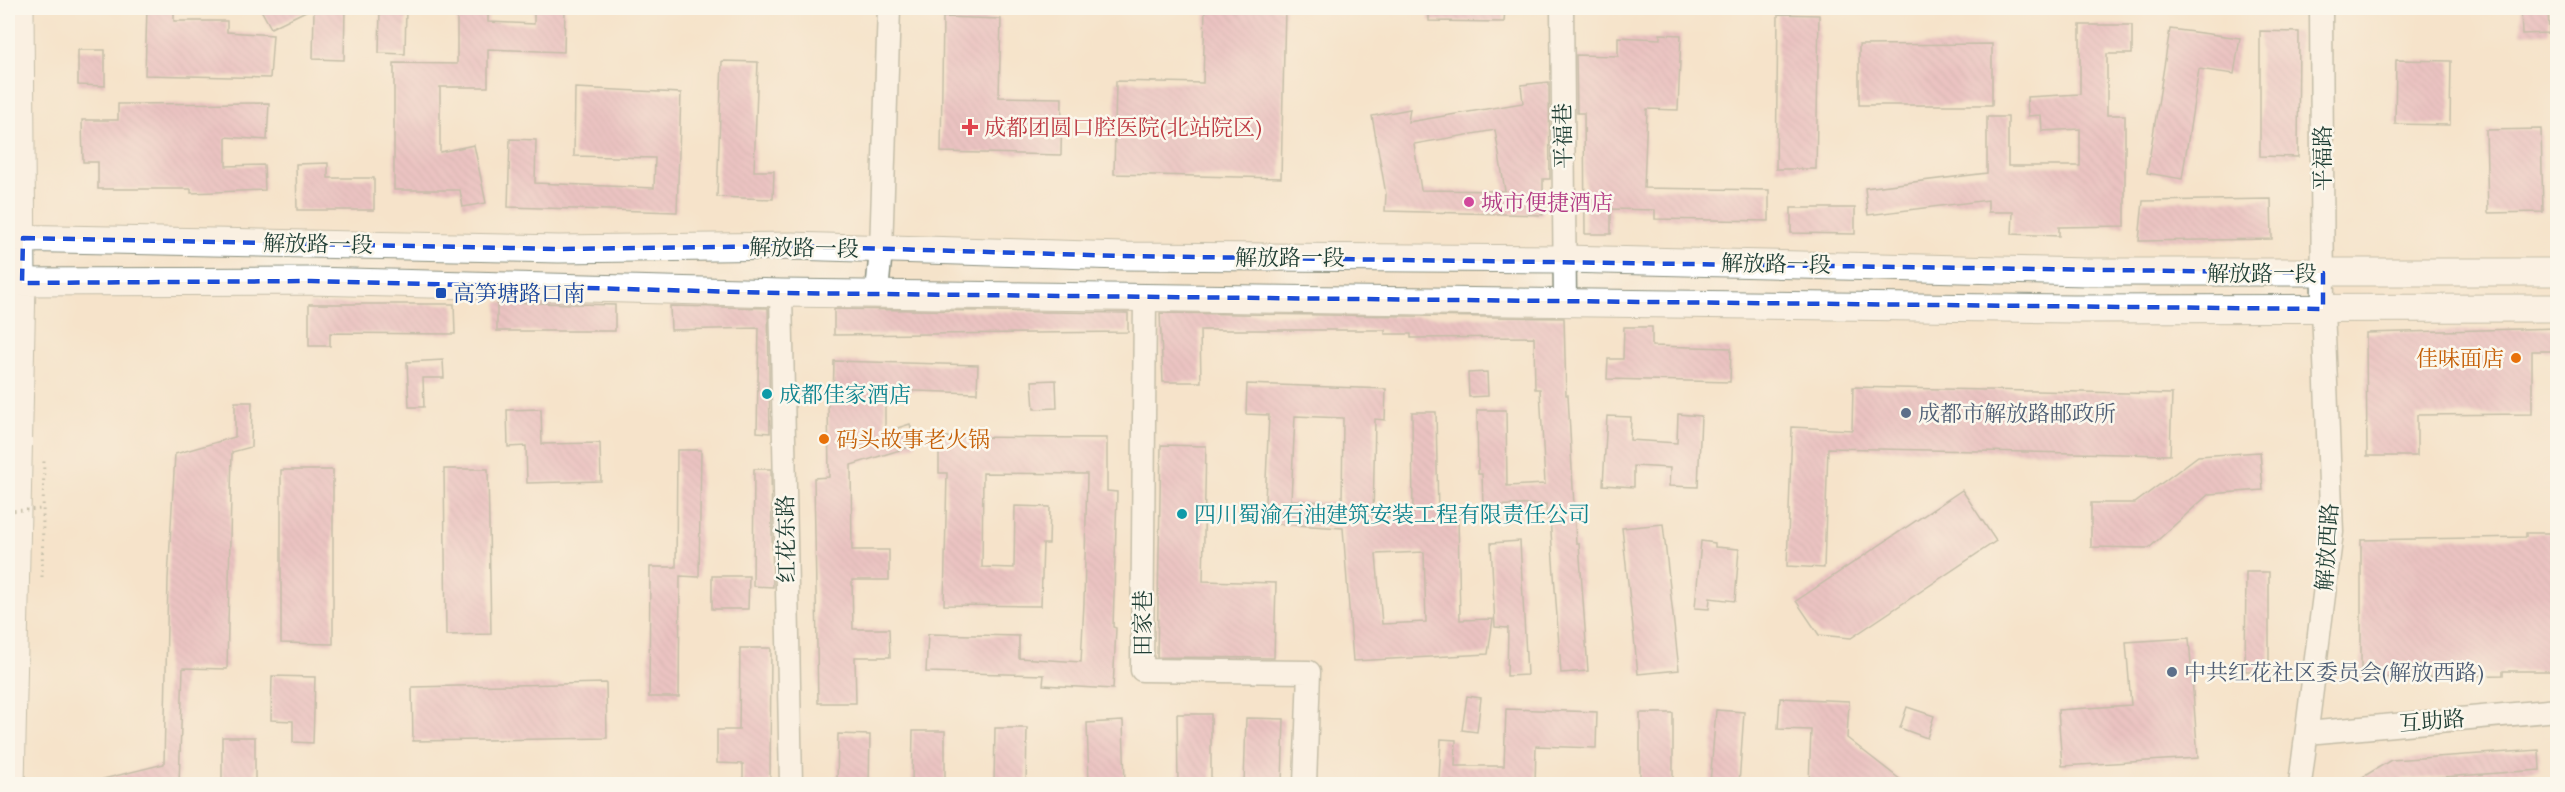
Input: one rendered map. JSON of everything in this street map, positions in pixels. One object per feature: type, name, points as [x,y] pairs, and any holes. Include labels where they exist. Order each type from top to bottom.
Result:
[{"type":"main road","points":[[11,784],[15,238],[20,8]]},
{"type":"main road","name":"解放路一段","points":[[15,238],[547,248],[792,246],[1122,256],[1564,259],[2086,272],[2558,272]]},
{"type":"main road","name":"解放路一段","points":[[15,282],[311,281],[781,292],[2073,309],[2558,308]]},
{"type":"street","points":[[876,292],[881,250],[889,8]]},
{"type":"street","name":"平福巷","points":[[1562,8],[1565,301]]},
{"type":"street","name":"平福路","points":[[2321,8],[2323,309]]},
{"type":"street","name":"红花东路","points":[[781,292],[791,784]]},
{"type":"street","name":"田家巷","points":[[1145,296],[1142,670],[1309,672],[1305,784]]},
{"type":"street","name":"解放西路","points":[[2300,784],[2332,532],[2323,309]]},
{"type":"street","name":"互助路","points":[[2307,733],[2558,710]]},
{"type":"path","points":[[42,577],[44,458]]},
{"type":"path","points":[[8,511],[42,508]]},
{"type":"highlighted area","points":[[23,238],[559,249],[792,246],[1122,256],[2323,273],[2323,309],[781,293],[311,281],[22,283]]},
{"type":"building","points":[[147,8],[174,8],[174,21],[227,21],[227,32],[273,35],[270,78],[145,75]]},
{"type":"building","points":[[260,8],[312,8],[271,28]]},
{"type":"building","points":[[314,8],[345,8],[344,60],[313,59]]},
{"type":"building","points":[[380,8],[406,8],[405,54],[379,53]]},
{"type":"building","points":[[457,8],[488,8],[488,22],[534,24],[534,8],[565,8],[564,52],[488,49],[488,87],[440,87],[440,152],[474,145],[486,203],[463,207],[460,190],[394,190],[394,63],[457,64]]},
{"type":"building","points":[[1205,8],[1285,8],[1281,178],[1114,174],[1116,81],[1203,83]]},
{"type":"building","points":[[1429,8],[1505,8],[1504,22],[1429,21]]},
{"type":"building","points":[[2521,8],[2548,8],[2549,33],[2522,34]]},
{"type":"building","points":[[1778,14],[1819,15],[1816,169],[1776,169]]},
{"type":"building","points":[[943,17],[1001,19],[999,97],[1062,98],[1061,155],[941,152]]},
{"type":"building","points":[[2080,25],[2132,25],[2132,54],[2107,54],[2107,115],[2125,115],[2125,226],[2059,227],[2059,236],[2012,234],[2013,212],[1988,212],[1988,200],[1868,215],[1865,188],[1987,173],[1987,117],[2008,117],[2008,166],[2080,166],[2080,129],[2042,131],[2041,115],[2028,116],[2027,97],[2080,94]]},
{"type":"building","points":[[2170,29],[2240,38],[2234,74],[2199,69],[2182,179],[2147,173]]},
{"type":"building","points":[[2260,31],[2299,32],[2298,157],[2260,156]]},
{"type":"building","points":[[1660,34],[1681,35],[1678,110],[1647,109],[1644,188],[1769,190],[1769,221],[1655,219],[1655,210],[1611,209],[1611,234],[1585,234],[1584,113],[1577,113],[1576,55],[1618,56],[1618,37],[1660,39]]},
{"type":"building","points":[[1992,44],[1992,105],[1859,105],[1859,45]]},
{"type":"building","points":[[78,50],[105,50],[105,86],[78,85]]},
{"type":"building","points":[[2396,60],[2451,61],[2450,125],[2395,124]]},
{"type":"building","points":[[722,61],[758,62],[754,171],[774,171],[773,199],[717,197]]},
{"type":"building","points":[[1549,82],[1550,179],[1543,179],[1543,215],[1385,211],[1386,194],[1372,116],[1410,109],[1408,122],[1523,103],[1521,85]],"holes":[[[1495,130],[1505,191],[1421,190],[1414,144]]]},
{"type":"building","points":[[575,88],[681,93],[677,212],[508,207],[510,139],[536,140],[535,183],[654,188],[655,158],[574,156]]},
{"type":"building","points":[[269,103],[267,140],[226,137],[226,166],[264,165],[265,190],[191,193],[191,189],[98,189],[98,162],[83,162],[82,120],[118,120],[118,104]]},
{"type":"building","points":[[2541,129],[2543,212],[2488,213],[2486,130]]},
{"type":"building","points":[[328,163],[328,178],[374,178],[374,210],[297,210],[296,164]]},
{"type":"building","points":[[2271,199],[2272,239],[2139,241],[2143,201]]},
{"type":"building","points":[[1791,208],[1855,208],[1855,234],[1791,233]]},
{"type":"building","points":[[497,302],[615,305],[615,331],[497,331]]},
{"type":"building","points":[[309,304],[454,304],[455,334],[330,333],[330,346],[309,346]]},
{"type":"building","points":[[670,306],[768,308],[770,433],[757,432],[759,328],[671,330]]},
{"type":"building","points":[[834,309],[1128,313],[1128,332],[834,335]]},
{"type":"building","points":[[1160,313],[1564,318],[1566,395],[1568,395],[1576,543],[1579,543],[1588,671],[1561,673],[1550,518],[1547,519],[1546,504],[1483,506],[1482,474],[1478,474],[1477,410],[1506,410],[1507,486],[1545,484],[1540,389],[1535,389],[1534,337],[1411,338],[1411,334],[1385,334],[1385,330],[1200,330],[1201,382],[1163,382]]},
{"type":"building","points":[[1624,327],[1652,327],[1652,346],[1731,348],[1730,382],[1607,379],[1608,359],[1623,359]]},
{"type":"building","points":[[2558,328],[2558,351],[2532,351],[2532,414],[2417,415],[2417,456],[2367,456],[2366,333]]},
{"type":"building","points":[[443,360],[444,378],[423,378],[424,407],[409,407],[407,362]]},
{"type":"building","points":[[834,361],[978,365],[977,393],[885,390],[885,432],[910,424],[916,445],[851,465],[852,550],[889,550],[889,580],[852,580],[853,629],[889,629],[890,657],[855,657],[856,703],[818,703],[814,478],[829,477],[828,401],[833,401]]},
{"type":"building","points":[[1487,372],[1488,396],[1469,397],[1468,373]]},
{"type":"building","points":[[1056,380],[1057,408],[1034,409],[1032,381]]},
{"type":"building","points":[[1247,384],[1386,389],[1385,420],[1375,419],[1373,518],[1413,517],[1412,412],[1436,412],[1438,517],[1458,516],[1460,620],[1493,619],[1488,654],[1353,661],[1343,528],[1264,523],[1269,415],[1246,414]],"holes":[[[1295,416],[1343,418],[1342,503],[1291,500]],[[1424,552],[1426,622],[1382,624],[1376,554]]]},
{"type":"building","points":[[1853,387],[2172,394],[2170,455],[1828,448],[1824,568],[1787,566],[1792,427],[1852,430]]},
{"type":"building","points":[[235,402],[252,402],[251,447],[232,452],[227,669],[183,668],[179,784],[103,784],[103,779],[164,764],[168,579],[175,454],[235,437]]},
{"type":"building","points":[[541,409],[542,444],[600,443],[601,481],[527,483],[526,446],[508,447],[507,410]]},
{"type":"building","points":[[1678,414],[1701,416],[1698,487],[1669,486],[1670,468],[1634,466],[1634,487],[1603,485],[1607,416],[1631,417],[1630,440],[1677,443]]},
{"type":"building","points":[[939,437],[1107,438],[1107,491],[1117,492],[1113,689],[1043,685],[1044,675],[926,672],[928,634],[1019,636],[1019,658],[1081,662],[1087,474],[983,473],[982,567],[1014,568],[1015,506],[1050,507],[1049,544],[1043,544],[1041,606],[944,605],[947,473],[939,473]]},
{"type":"building","name":"四川蜀渝石油建筑安装工程有限责任公司","points":[[1161,445],[1206,446],[1203,581],[1276,583],[1274,658],[1157,657]]},
{"type":"building","points":[[677,450],[701,450],[699,577],[680,576],[679,697],[649,697],[650,567],[676,567]]},
{"type":"building","points":[[2260,452],[2263,490],[2209,494],[2149,548],[2091,547],[2091,503],[2135,503],[2198,456]]},
{"type":"building","points":[[444,469],[488,469],[491,634],[446,635]]},
{"type":"building","points":[[754,469],[771,469],[773,587],[753,586]]},
{"type":"building","points":[[281,470],[333,470],[333,644],[281,643]]},
{"type":"building","points":[[1962,490],[1996,541],[1851,638],[1819,635],[1796,601]]},
{"type":"building","points":[[1663,524],[1679,670],[1638,674],[1622,528]]},
{"type":"building","points":[[2526,533],[2558,533],[2558,671],[2503,671],[2503,675],[2361,678],[2361,540],[2526,537]]},
{"type":"building","points":[[1520,541],[1527,675],[1507,676],[1508,628],[1495,627],[1491,543]]},
{"type":"building","points":[[1701,541],[1715,543],[1715,547],[1739,549],[1735,601],[1710,598],[1709,609],[1695,608]]},
{"type":"building","points":[[2246,572],[2269,572],[2269,671],[2245,671]]},
{"type":"building","points":[[712,576],[749,576],[748,609],[712,609]]},
{"type":"building","points":[[2189,638],[2198,758],[2062,766],[2058,710],[2131,705],[2126,642]]},
{"type":"building","points":[[740,648],[771,648],[770,783],[743,783],[743,764],[717,763],[717,730],[739,730]]},
{"type":"building","points":[[272,676],[315,677],[313,743],[293,742],[293,721],[271,720]]},
{"type":"building","points":[[606,683],[607,738],[413,741],[412,687]]},
{"type":"building","points":[[1467,696],[1481,698],[1477,732],[1462,730]]},
{"type":"building","points":[[1780,698],[1849,701],[1847,738],[1906,784],[1809,784],[1811,730],[1778,729]]},
{"type":"building","points":[[1907,707],[1934,716],[1927,738],[1900,728]]},
{"type":"building","points":[[1506,709],[1597,712],[1596,748],[1536,746],[1535,784],[1463,784],[1463,782],[1439,780],[1441,739],[1456,740],[1455,766],[1504,766]]},
{"type":"building","points":[[1716,710],[1744,712],[1739,784],[1710,784]]},
{"type":"building","points":[[1640,713],[1673,713],[1673,784],[1640,784]]},
{"type":"building","points":[[1177,714],[1211,714],[1211,784],[1178,784]]},
{"type":"building","points":[[1246,718],[1284,719],[1282,784],[1244,784]]},
{"type":"building","points":[[1123,721],[1125,784],[1089,784],[1087,723]]},
{"type":"building","points":[[995,728],[1027,728],[1026,784],[994,784]]},
{"type":"building","points":[[913,731],[945,731],[945,784],[912,784]]},
{"type":"building","points":[[838,734],[870,735],[869,784],[837,784]]},
{"type":"building","points":[[222,737],[255,737],[255,784],[222,784]]},
{"type":"building","points":[[2539,750],[2540,770],[2402,780],[2400,784],[2351,784],[2391,760]]},
{"type":"place","name":"成都团圆口腔医院(北站院区)","points":[[970,127]]},
{"type":"place","name":"城市便捷酒店","points":[[1469,202]]},
{"type":"place","name":"高笋塘路口南","points":[[441,293]]},
{"type":"place","name":"佳味面店","points":[[2516,358]]},
{"type":"place","name":"成都佳家酒店","points":[[767,394]]},
{"type":"place","name":"成都市解放路邮政所","points":[[1906,413]]},
{"type":"place","name":"码头故事老火锅","points":[[824,439]]},
{"type":"place","name":"四川蜀渝石油建筑安装工程有限责任公司","points":[[1182,514]]},
{"type":"place","name":"中共红花社区委员会(解放西路)","points":[[2172,672]]}]
